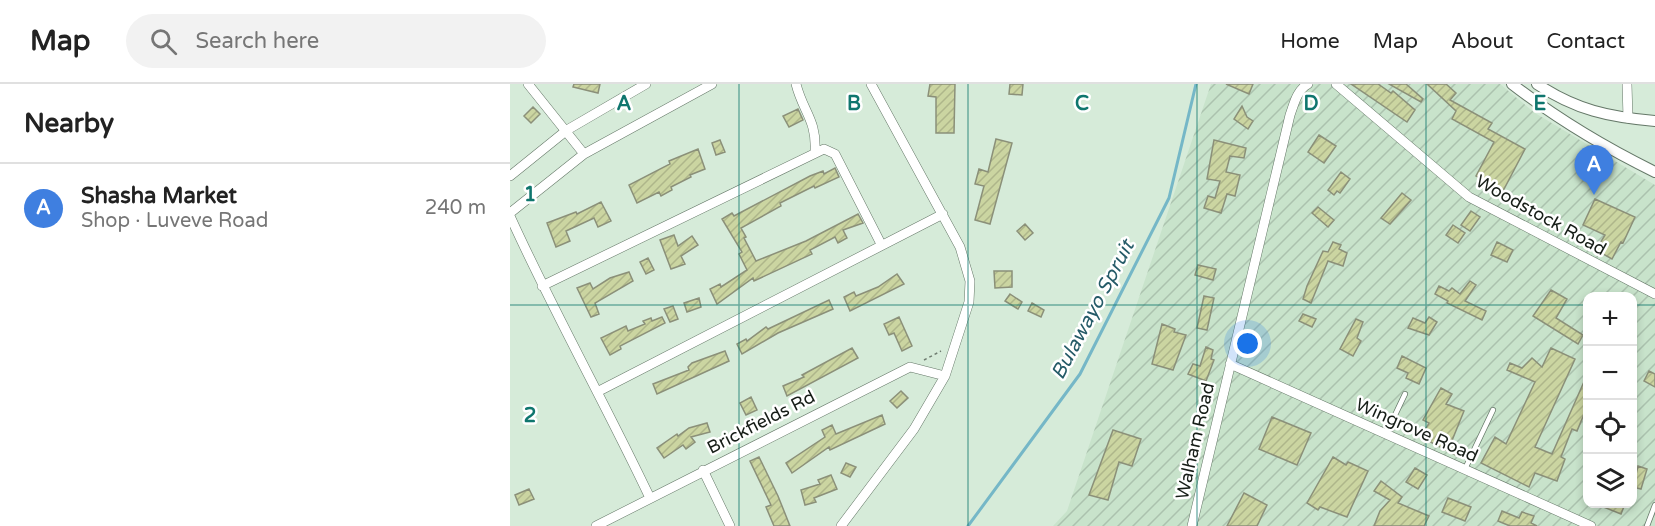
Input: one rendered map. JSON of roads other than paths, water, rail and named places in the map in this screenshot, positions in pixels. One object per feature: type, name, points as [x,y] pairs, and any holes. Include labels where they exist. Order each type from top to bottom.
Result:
[{"type":"street","points":[[528,84],[584,154]]},
{"type":"street","points":[[510,176],[567,130],[646,84]]},
{"type":"street","points":[[650,498],[599,392],[542,286],[510,214],[584,154],[712,84]]},
{"type":"street","points":[[796,84],[800,98],[813,122],[815,152]]},
{"type":"street","points":[[841,526],[914,429],[945,376],[969,302],[970,281],[966,263],[944,214],[871,84]]},
{"type":"street","points":[[1230,364],[1290,115],[1303,87],[1308,84]]},
{"type":"street","name":"Woodstock Road","points":[[1336,84],[1469,197],[1655,294]]},
{"type":"street","points":[[1512,84],[1558,117],[1621,156],[1655,172]]},
{"type":"street","points":[[1537,84],[1574,106],[1628,118],[1655,121]]},
{"type":"street","points":[[1628,84],[1628,118]]},
{"type":"street","points":[[542,286],[824,148],[835,154],[881,244]]},
{"type":"street","points":[[599,392],[881,244],[944,214]]},
{"type":"street","name":"Wingrove Road","points":[[1230,364],[1591,526]]},
{"type":"street","name":"Walham Road","points":[[1192,526],[1230,364]]},
{"type":"street","name":"Brickfields Rd","points":[[596,526],[910,367],[945,376]]},
{"type":"street","points":[[703,470],[730,526]]},
{"type":"lane","points":[[1386,434],[1405,394]]},
{"type":"lane","points":[[1465,470],[1493,410]]},
{"type":"lane","points":[[1647,526],[1655,506]]},
{"type":"waterway","name":"Bulawayo Spruit","points":[[968,526],[1080,374],[1169,198],[1196,84]]},
{"type":"place","name":"Shasha Market","points":[[1594,195]]}]
